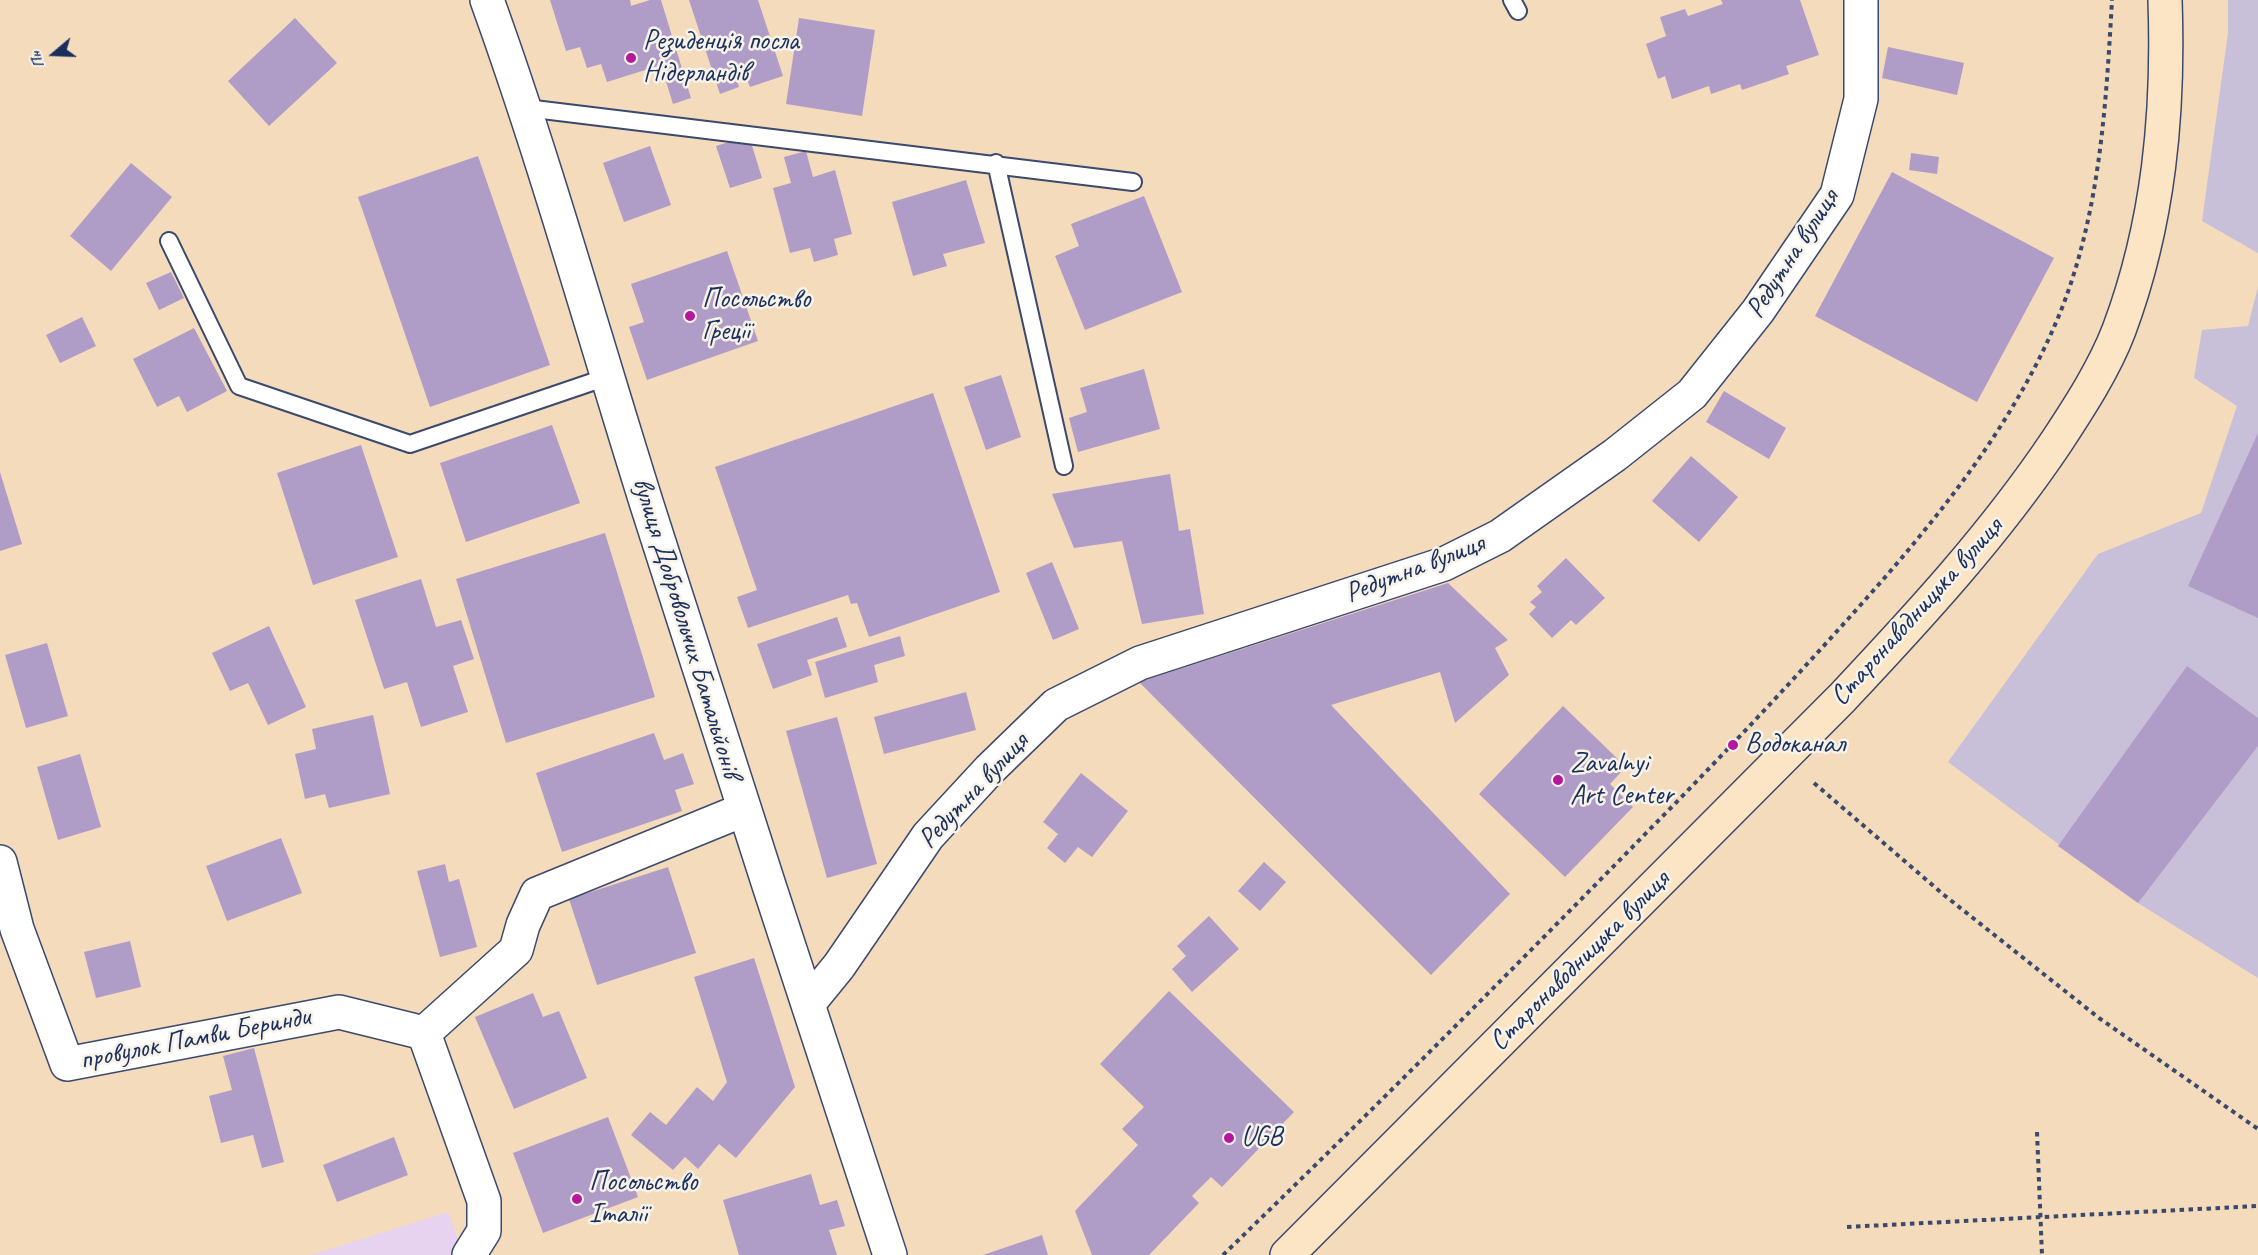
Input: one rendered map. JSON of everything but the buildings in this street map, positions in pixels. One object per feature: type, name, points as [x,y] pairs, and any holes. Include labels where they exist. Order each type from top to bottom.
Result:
[{"type":"main road","name":"Старонаводницька вулиця","points":[[1287,1255],[1842,698],[1948,584],[2035,474],[2094,380],[2118,332],[2134,285],[2154,204],[2168,73],[2165,0]]},
{"type":"street","name":"вулиця Добровольчих Батальйонів","points":[[487,0],[526,108],[607,377],[743,810],[890,1255]]},
{"type":"street","name":"Редутна вулиця","points":[[808,1005],[838,966],[928,836],[990,769],[1056,705],[1140,663],[1444,564],[1500,536],[1615,455],[1692,394],[1758,311],[1838,195],[1861,99],[1861,0]]},
{"type":"street","points":[[469,1255],[484,1231],[484,1201],[424,1034],[516,950],[523,925],[537,894],[743,810]]},
{"type":"street","name":"провулок Памви Беринди","points":[[0,862],[17,929],[67,1064],[339,1012],[424,1034]]},
{"type":"lane","points":[[526,108],[996,163],[1133,182]]},
{"type":"lane","points":[[996,163],[1064,466]]},
{"type":"lane","points":[[169,241],[239,386],[410,444],[607,377]]},
{"type":"path","points":[[1223,1255],[1420,1064],[1733,745],[1878,587],[1926,530],[1968,474],[2001,425],[2032,369],[2058,317],[2078,264],[2093,197],[2105,111],[2112,0]]},
{"type":"path","points":[[1814,783],[1944,895],[2099,1018],[2258,1129]]},
{"type":"path","points":[[2037,1132],[2042,1255]]},
{"type":"path","points":[[1847,1227],[2258,1206]]},
{"type":"shaded area","points":[[2228,0],[2258,0],[2258,253],[2202,221],[2228,33]]},
{"type":"shaded area","points":[[2258,287],[2258,978],[2138,903],[1948,762],[2098,554],[2201,513],[2237,406],[2194,378],[2202,330],[2248,326]]},
{"type":"shaded area","points":[[448,1212],[464,1255],[311,1255]]},
{"type":"place","name":"Резиденція посла Нідерландів","points":[[631,58]]},
{"type":"place","name":"Посольство Греції","points":[[690,316]]},
{"type":"place","name":"Водоканал","points":[[1733,745]]},
{"type":"place","name":"Zavalnyi Art Center","points":[[1558,780]]},
{"type":"place","name":"UGB","points":[[1229,1138]]},
{"type":"place","name":"Посольство Італії","points":[[577,1199]]}]
